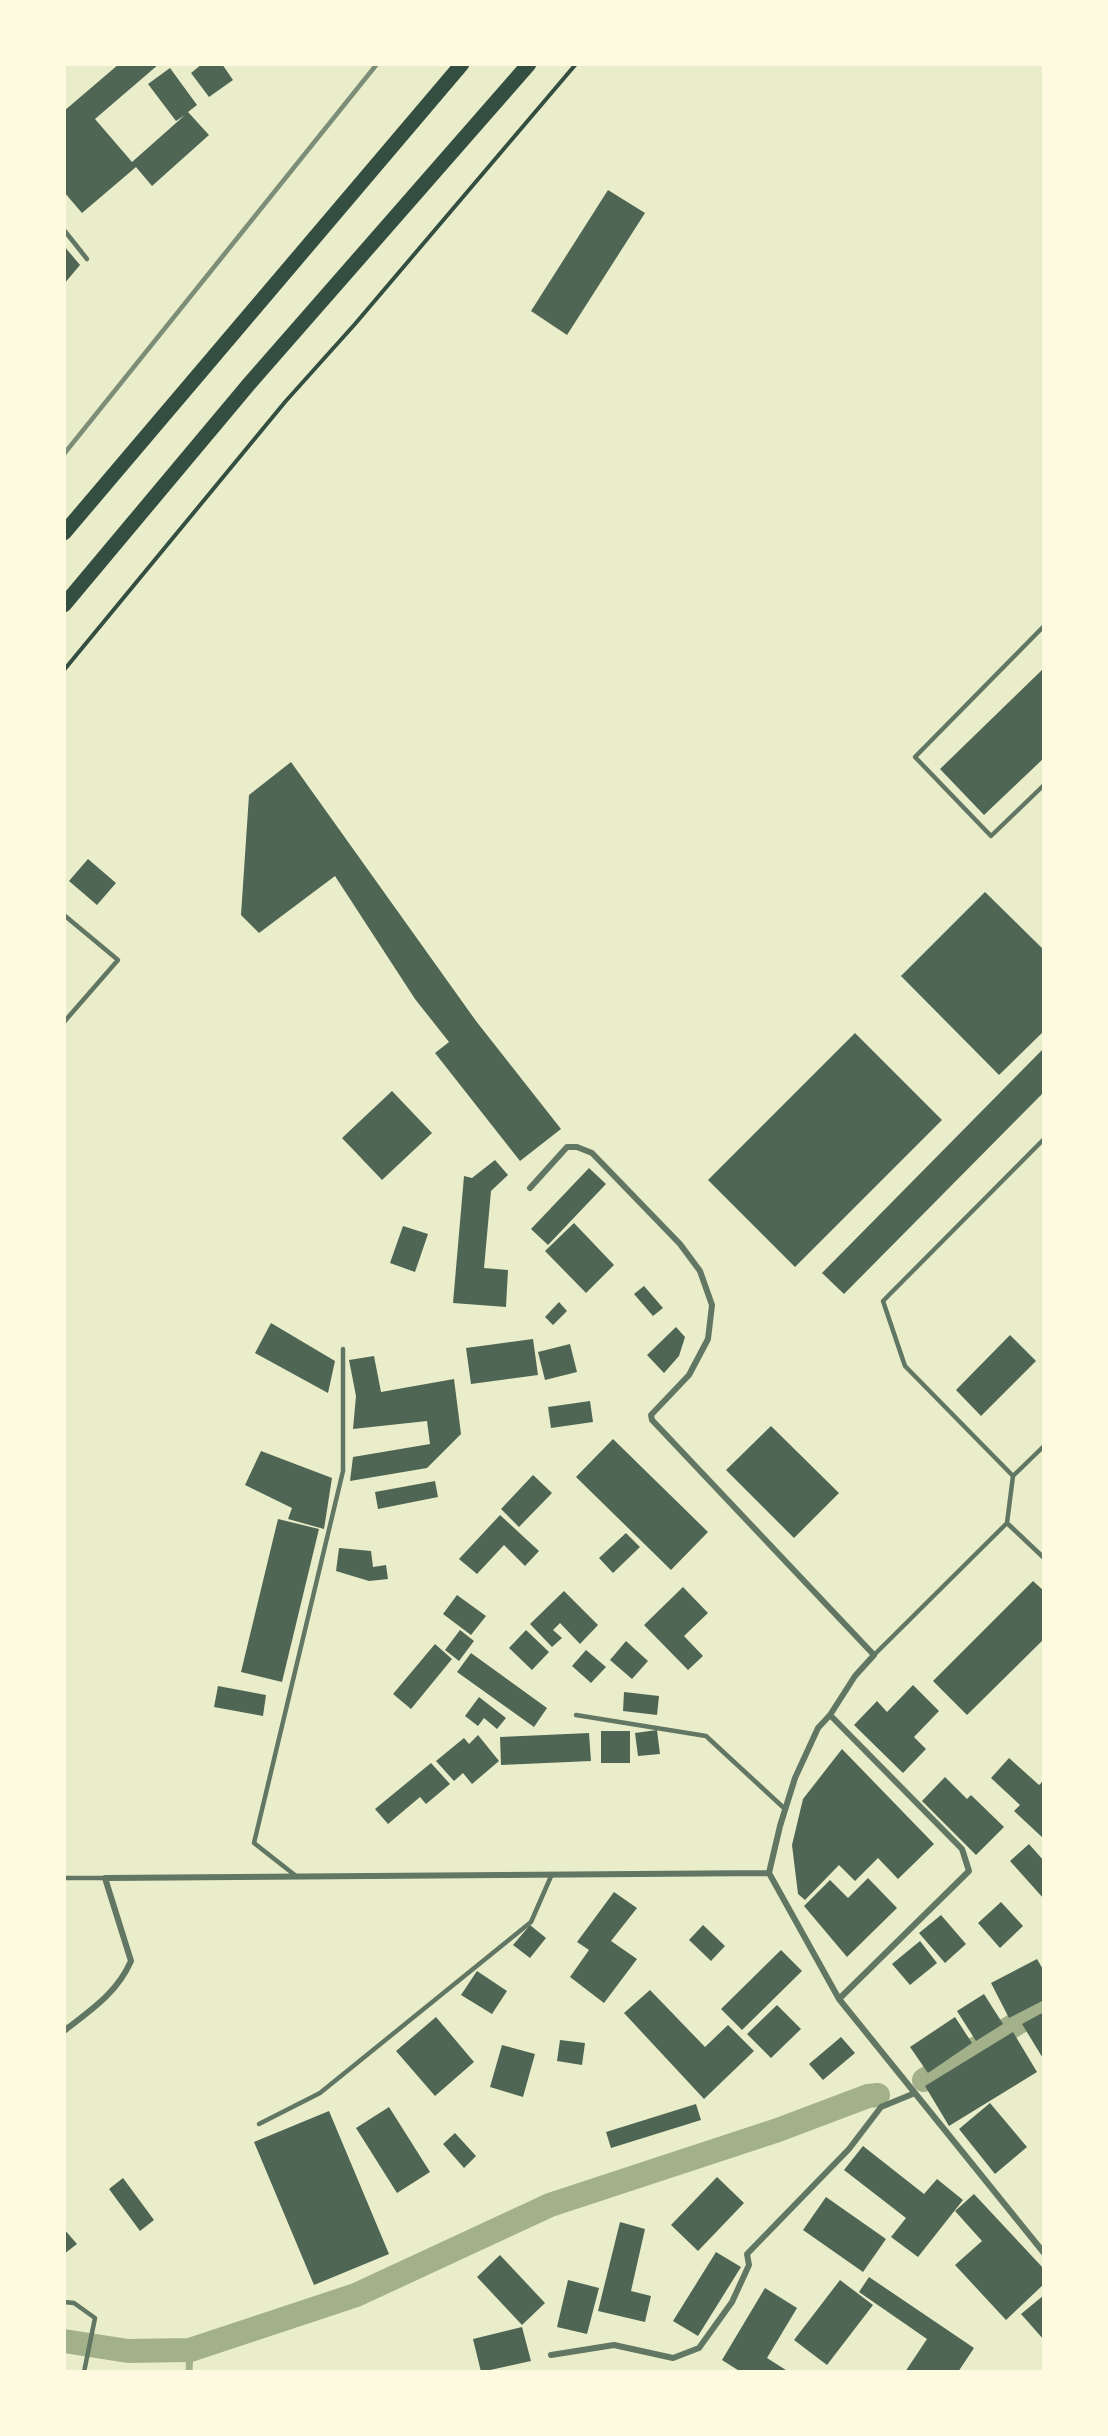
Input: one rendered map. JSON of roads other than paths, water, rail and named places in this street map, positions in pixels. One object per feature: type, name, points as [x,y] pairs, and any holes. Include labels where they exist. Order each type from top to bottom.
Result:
[{"type":"main road","points":[[64,533],[462,64]]},
{"type":"main road","points":[[64,605],[249,384],[529,64]]},
{"type":"street","points":[[530,1188],[567,1147],[577,1147],[592,1153],[680,1244],[700,1271],[712,1305],[708,1339],[689,1375],[651,1415],[652,1420],[874,1655],[855,1676],[830,1715],[818,1728],[795,1778],[769,1873],[839,1999],[1044,2253]]},
{"type":"street","points":[[830,1715],[962,1849],[969,1870],[839,1999]]},
{"type":"street","points":[[64,2031],[106,1998],[126,1972],[131,1961],[105,1878],[769,1873]]},
{"type":"street","points":[[551,2355],[614,2345],[673,2358],[699,2348],[732,2302],[749,2265],[747,2254],[849,2149],[881,2107],[915,2093]]},
{"type":"lane","points":[[64,230],[87,259]]},
{"type":"lane","points":[[1044,626],[915,757],[991,836],[1044,785]]},
{"type":"lane","points":[[64,915],[118,960],[64,1022]]},
{"type":"lane","points":[[1013,1476],[905,1366],[883,1301],[1044,1139]]},
{"type":"lane","points":[[296,1876],[254,1843],[343,1471],[343,1349]]},
{"type":"lane","points":[[874,1655],[1007,1523],[1013,1476],[1044,1446]]},
{"type":"lane","points":[[1007,1523],[1044,1558]]},
{"type":"lane","points":[[576,1715],[706,1736],[785,1809]]},
{"type":"lane","points":[[259,2124],[320,2093],[531,1922],[552,1874]]},
{"type":"lane","points":[[64,1878],[105,1878]]},
{"type":"lane","points":[[1039,2247],[1044,2241]]},
{"type":"lane","points":[[64,2302],[74,2303],[95,2318],[84,2372]]},
{"type":"waterway","points":[[924,2080],[1044,2007]]},
{"type":"waterway","points":[[64,2341],[128,2351],[190,2350],[356,2295],[550,2205],[778,2130],[868,2096],[878,2095]]},
{"type":"waterway","points":[[189,2372],[190,2350]]},
{"type":"railway","points":[[64,454],[377,64]]}]
